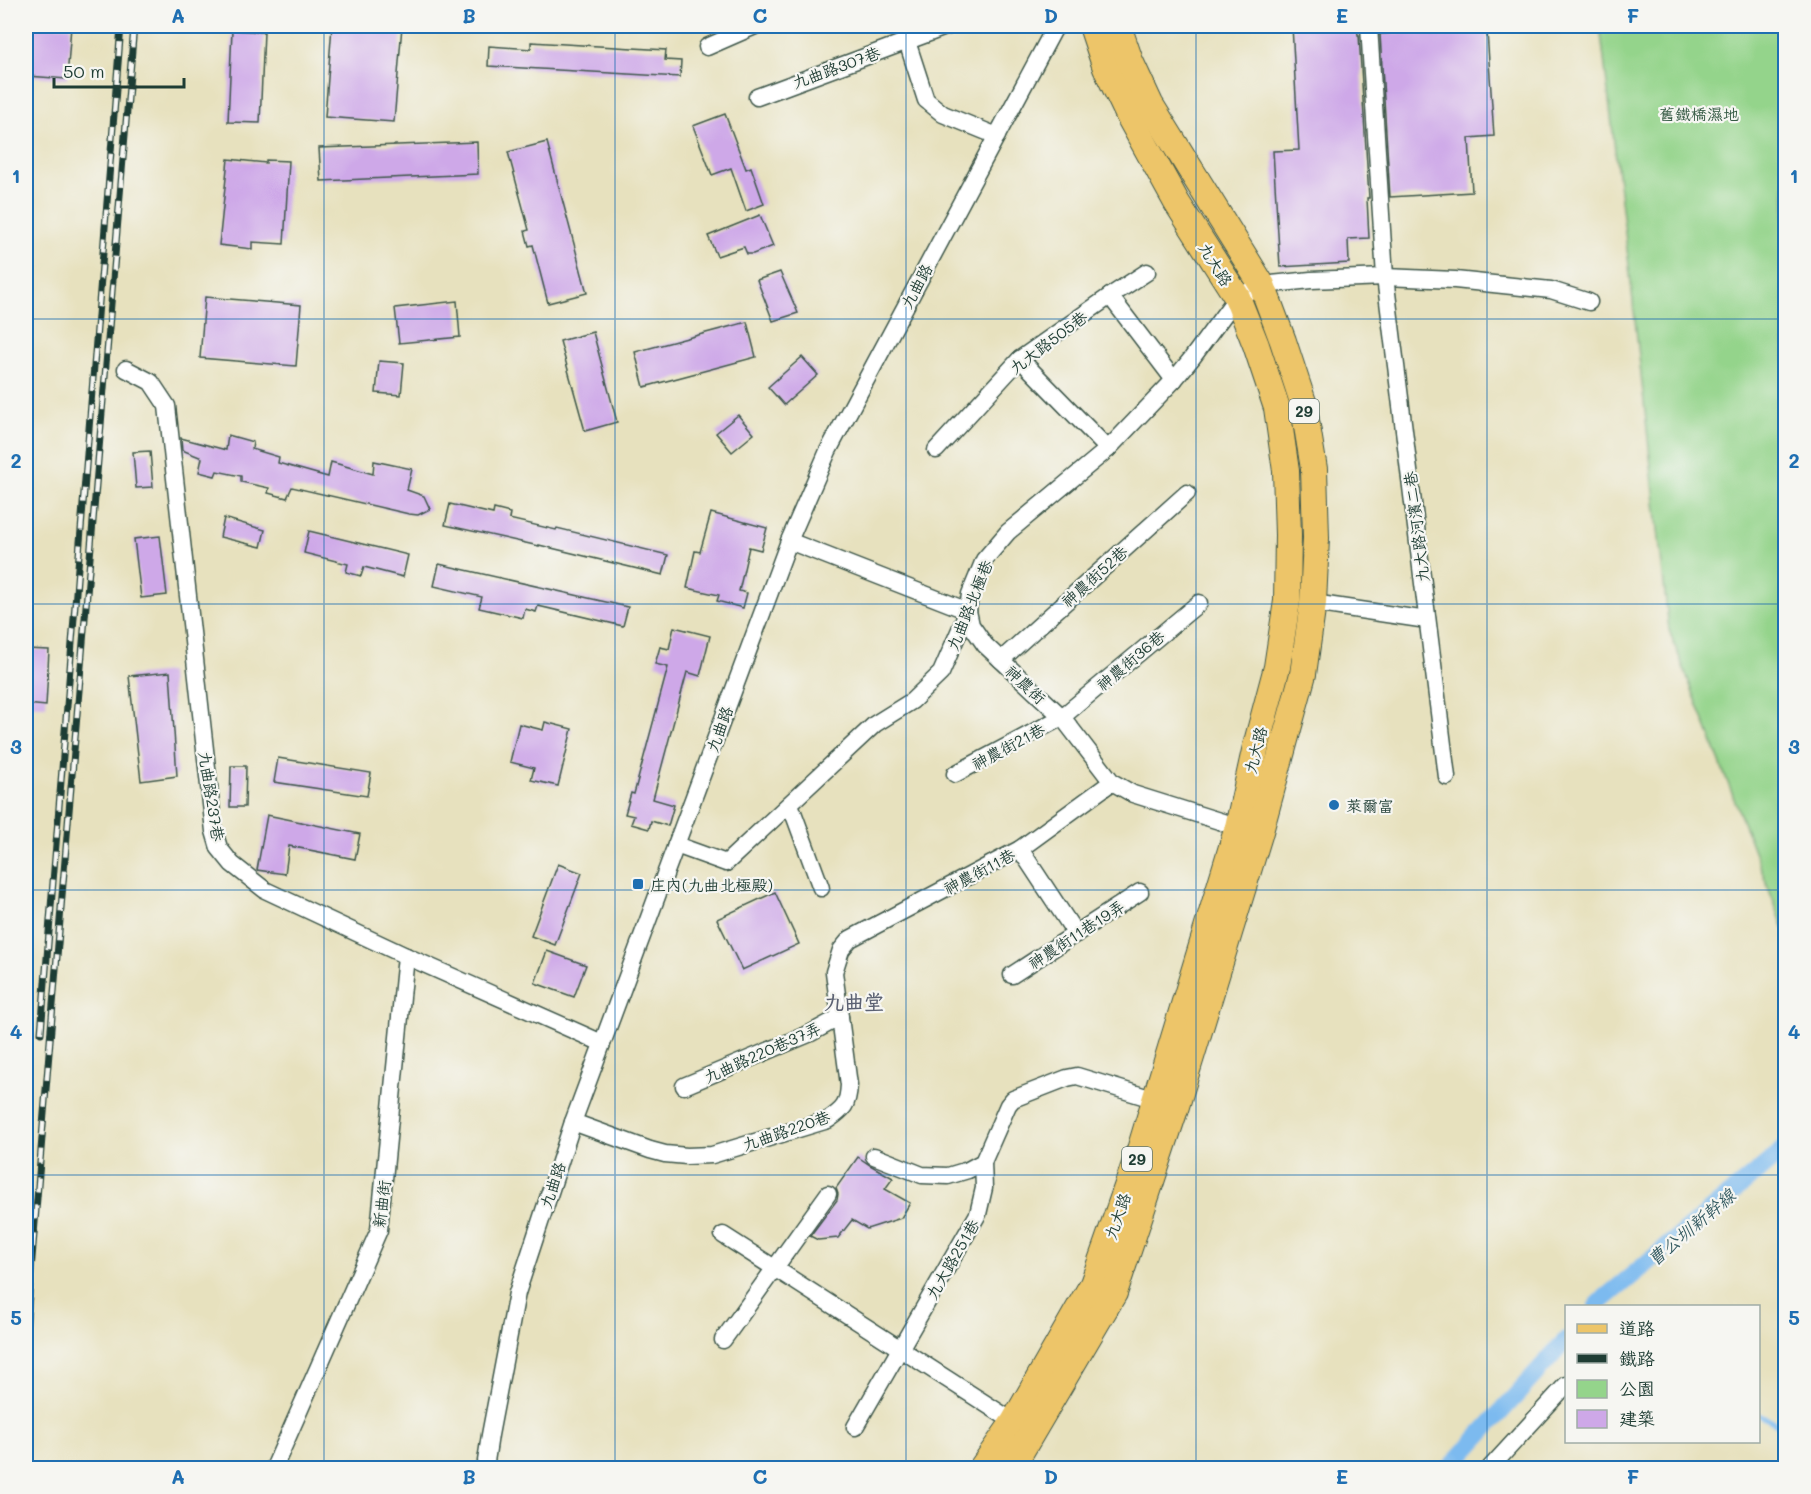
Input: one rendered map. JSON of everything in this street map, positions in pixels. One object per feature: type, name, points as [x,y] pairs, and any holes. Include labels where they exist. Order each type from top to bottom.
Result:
[{"type":"main road","name":"九大路","points":[[1011,1468],[1114,1293],[1176,1106],[1249,831],[1256,746],[1277,667],[1287,601],[1286,471],[1277,408],[1256,345],[1237,297],[1177,202],[1129,116],[1106,68],[1092,26]]},
{"type":"main road","name":"九大路","points":[[982,1468],[1014,1422],[1093,1284],[1303,674],[1313,603],[1316,538],[1314,469],[1303,402],[1283,341],[1262,285],[1150,104],[1130,61],[1118,26]]},
{"type":"street","points":[[707,46],[756,26]]},
{"type":"street","name":"九曲路307巷","points":[[757,97],[904,33],[948,26]]},
{"type":"street","name":"九大路河濱二巷","points":[[1369,26],[1385,277],[1447,777]]},
{"type":"street","name":"九曲路","points":[[485,1468],[517,1293],[573,1122],[789,541],[828,451],[1055,27]]},
{"type":"street","points":[[904,33],[926,100],[942,114],[997,136]]},
{"type":"street","name":"九大路505巷","points":[[936,450],[1020,359],[1147,272]]},
{"type":"street","points":[[1237,297],[1262,285],[1311,280],[1385,277],[1455,280],[1551,290],[1588,302]]},
{"type":"street","points":[[1110,296],[1174,380]]},
{"type":"street","name":"九曲路北極巷","points":[[676,845],[726,863],[875,724],[912,701],[941,673],[968,611],[970,594],[984,560],[1008,532],[1108,449],[1174,380],[1237,297]]},
{"type":"street","points":[[1020,359],[1108,449]]},
{"type":"street","name":"九曲路237巷","points":[[126,369],[151,382],[166,406],[214,831],[219,848],[232,864],[265,890],[406,956],[602,1043]]},
{"type":"street","name":"神農街52巷","points":[[1001,660],[1187,492]]},
{"type":"street","points":[[789,541],[968,611]]},
{"type":"street","name":"神農街36巷","points":[[1062,717],[1199,603]]},
{"type":"street","points":[[1313,603],[1427,620]]},
{"type":"street","name":"神農街","points":[[968,611],[971,625],[985,645],[1062,717],[1112,782],[1133,794],[1249,831]]},
{"type":"street","name":"神農街21巷","points":[[955,774],[1062,717]]},
{"type":"street","name":"神農街11巷","points":[[841,950],[850,939],[1020,849],[1112,782]]},
{"type":"street","points":[[790,804],[821,888]]},
{"type":"street","points":[[1020,849],[1076,934]]},
{"type":"street","name":"神農街11巷19弄","points":[[1012,975],[1140,892]]},
{"type":"street","name":"九曲路220巷","points":[[573,1122],[650,1150],[687,1156],[712,1155],[828,1120],[842,1110],[849,1098],[834,972],[841,950]]},
{"type":"street","name":"新曲街","points":[[274,1468],[379,1230],[406,956]]},
{"type":"street","name":"九曲路220巷37弄","points":[[684,1086],[810,1033],[840,1017]]},
{"type":"street","points":[[874,1156],[922,1175],[948,1176],[968,1170],[983,1162],[1013,1099],[1077,1076],[1156,1100]]},
{"type":"street","name":"九大路251巷","points":[[855,1427],[978,1214],[984,1188],[983,1162]]},
{"type":"street","points":[[723,1340],[828,1194]]},
{"type":"street","points":[[723,1235],[1014,1422]]},
{"type":"street","points":[[1490,1468],[1565,1386]]},
{"type":"green space","name":"舊鐵橋濕地","points":[[1600,26],[1785,26],[1785,931],[1669,630]]},
{"type":"building","points":[[32,26],[71,26],[67,79],[28,76]]},
{"type":"building","points":[[332,26],[402,26],[394,122],[325,117]]},
{"type":"building","points":[[1292,26],[1357,26],[1369,198],[1367,198],[1369,238],[1348,239],[1349,263],[1280,267],[1273,151],[1299,150]]},
{"type":"building","points":[[1421,26],[1457,26],[1457,33],[1487,32],[1494,136],[1469,138],[1472,192],[1390,197],[1380,34],[1422,31]]},
{"type":"building","points":[[232,30],[264,32],[260,123],[228,122]]},
{"type":"building","points":[[531,42],[666,50],[665,60],[681,61],[680,77],[488,66],[489,46],[531,49]]},
{"type":"building","points":[[725,114],[746,169],[751,167],[764,204],[746,211],[731,168],[712,175],[693,126]]},
{"type":"building","points":[[477,142],[478,174],[321,181],[319,148]]},
{"type":"building","points":[[547,142],[587,293],[548,303],[533,245],[529,246],[525,231],[529,230],[508,152]]},
{"type":"building","points":[[228,159],[266,163],[266,160],[289,161],[284,244],[252,242],[252,249],[219,245]]},
{"type":"building","points":[[760,215],[773,246],[753,254],[747,254],[744,247],[717,256],[708,236]]},
{"type":"building","points":[[780,272],[798,313],[773,321],[757,280]]},
{"type":"building","points":[[205,297],[301,305],[296,366],[200,358]]},
{"type":"building","points":[[457,301],[460,337],[399,343],[395,308]]},
{"type":"building","points":[[747,322],[756,357],[644,387],[635,352]]},
{"type":"building","points":[[593,332],[617,422],[585,431],[560,341]]},
{"type":"building","points":[[802,357],[818,375],[784,405],[768,387]]},
{"type":"building","points":[[379,361],[404,363],[401,395],[376,393]]},
{"type":"building","points":[[738,415],[754,434],[732,452],[716,433]]},
{"type":"building","points":[[228,435],[253,442],[252,449],[279,457],[278,463],[328,477],[331,462],[373,474],[374,461],[412,469],[407,490],[424,496],[430,509],[418,515],[409,514],[292,487],[287,498],[268,493],[269,488],[241,482],[241,476],[217,471],[215,476],[199,472],[202,458],[182,450],[181,438],[226,450]]},
{"type":"building","points":[[150,451],[153,487],[136,488],[133,452]]},
{"type":"building","points":[[450,504],[493,514],[494,509],[510,513],[509,519],[556,530],[557,528],[668,555],[663,575],[445,525]]},
{"type":"building","points":[[711,513],[767,528],[761,550],[749,547],[739,591],[747,593],[743,608],[717,601],[719,595],[687,588],[695,551],[700,552]]},
{"type":"building","points":[[224,518],[265,530],[261,547],[220,537]]},
{"type":"building","points":[[309,531],[408,555],[403,577],[364,567],[361,576],[346,572],[348,564],[304,553]]},
{"type":"building","points":[[160,536],[167,595],[141,598],[134,539]]},
{"type":"building","points":[[439,564],[628,607],[623,626],[538,606],[536,612],[525,609],[523,618],[479,608],[482,597],[434,586]]},
{"type":"building","points":[[674,627],[710,636],[700,676],[687,672],[653,799],[674,805],[668,826],[651,821],[649,829],[631,824],[634,816],[625,814],[631,793],[634,794],[668,667],[655,664],[660,647],[669,649]]},
{"type":"building","points":[[26,649],[49,650],[46,706],[26,704]]},
{"type":"building","points":[[170,672],[177,776],[141,781],[129,676]]},
{"type":"building","points":[[545,722],[572,729],[558,786],[531,780],[534,768],[510,762],[519,724],[543,730]]},
{"type":"building","points":[[278,758],[371,773],[367,796],[274,782]]},
{"type":"building","points":[[231,766],[246,766],[245,807],[230,807]]},
{"type":"building","points":[[267,815],[360,834],[355,859],[289,846],[285,874],[257,870]]},
{"type":"building","points":[[558,864],[582,873],[555,945],[531,936]]},
{"type":"building","points":[[775,892],[799,944],[742,970],[717,919]]},
{"type":"building","points":[[547,951],[586,965],[574,997],[535,983]]},
{"type":"building","points":[[858,1157],[893,1178],[885,1189],[910,1203],[901,1218],[867,1229],[852,1220],[838,1238],[818,1240],[810,1236],[837,1200],[836,1188]]},
{"type":"waterway","name":"曹公圳新幹線","points":[[1598,1305],[1786,1148]]},
{"type":"waterway","name":"曹公圳新幹線","points":[[1450,1468],[1565,1341]]},
{"type":"waterway","points":[[1760,1415],[1786,1429]]},
{"type":"railway","points":[[41,1033],[121,26]]},
{"type":"railway","points":[[26,1331],[134,26]]},
{"type":"place","name":"萊爾富","points":[[1334,805]]},
{"type":"place","name":"庄內(九曲北極殿)","points":[[638,884]]},
{"type":"district","name":"九曲堂","points":[[854,1001]]}]
